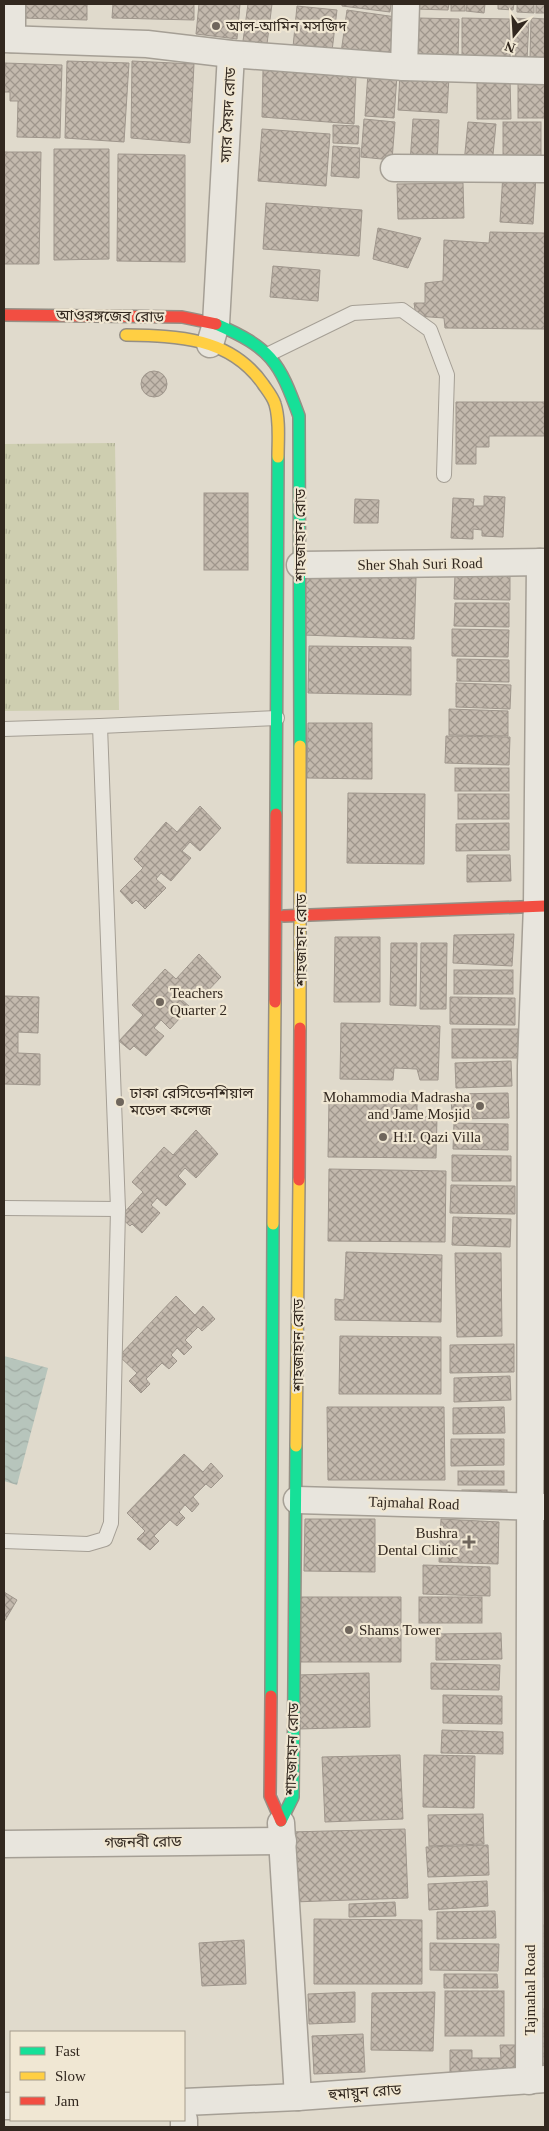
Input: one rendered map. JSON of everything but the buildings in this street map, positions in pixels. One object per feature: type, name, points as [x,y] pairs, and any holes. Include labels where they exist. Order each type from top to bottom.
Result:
[{"type":"street","points":[[8,39],[12,4]]},
{"type":"street","points":[[404,67],[406,4]]},
{"type":"street","name":"স্যার সৈয়দ রোড","points":[[8,39],[147,44],[231,54],[213,334]]},
{"type":"street","points":[[231,54],[404,67],[545,71]]},
{"type":"street","points":[[394,168],[545,169]]},
{"type":"street","name":"আওরঙ্গজেব রোড","points":[[4,315],[182,317],[213,334]]},
{"type":"street","name":"আওরঙ্গজেব রোড","points":[[110,335],[178,336],[213,334]]},
{"type":"street","name":"শাহজাহান রোড","points":[[213,334],[239,334],[270,354],[285,377],[299,416],[301,916],[297,1500],[293,1797],[282,1831]]},
{"type":"street","name":"শাহজাহান রোড","points":[[213,334],[252,370],[275,402],[278,421],[270,1796],[282,1831]]},
{"type":"street","name":"Sher Shah Suri Road","points":[[300,565],[543,562],[541,905]]},
{"type":"street","points":[[275,916],[541,905]]},
{"type":"street","name":"Tajmahal Road","points":[[537,2080],[538,1066],[541,905]]},
{"type":"street","name":"Tajmahal Road","points":[[297,1500],[538,1507]]},
{"type":"street","points":[[282,1831],[298,2096]]},
{"type":"street","name":"গজনবী রোড","points":[[4,1844],[282,1831]]},
{"type":"street","name":"হুমায়ুন রোড","points":[[185,2102],[537,2080]]},
{"type":"lane","points":[[270,354],[353,313],[402,310],[430,330],[446,375],[444,475]]},
{"type":"lane","points":[[4,729],[277,718]]},
{"type":"lane","points":[[4,1541],[88,1544],[104,1539],[111,1523],[118,1209],[100,726]]},
{"type":"lane","points":[[4,1208],[118,1209]]},
{"type":"green space","points":[[115,443],[119,710],[4,711],[4,444]]},
{"type":"water","points":[[4,1356],[48,1368],[17,1485],[4,1481]]},
{"type":"traffic: fast","points":[[216,324],[249,341],[271,358],[285,382],[299,416],[300,746]]},
{"type":"traffic: fast","points":[[276,814],[278,457]]},
{"type":"traffic: fast","points":[[271,1696],[273,1224]]},
{"type":"traffic: fast","points":[[281,1821],[293,1797],[296,1446]]},
{"type":"traffic: slow","points":[[126,335],[165,336],[202,342],[219,348],[250,368],[271,396],[277,410],[278,457]]},
{"type":"traffic: slow","points":[[300,746],[300,1028]]},
{"type":"traffic: slow","points":[[273,1224],[275,1002]]},
{"type":"traffic: slow","points":[[296,1446],[299,1180]]},
{"type":"traffic: jam","points":[[4,315],[182,317],[216,324]]},
{"type":"traffic: jam","points":[[275,1002],[276,814]]},
{"type":"traffic: jam","points":[[284,916],[545,906]]},
{"type":"traffic: jam","points":[[299,1180],[300,1028]]},
{"type":"traffic: jam","points":[[271,1696],[270,1796],[281,1821]]},
{"type":"place","name":"আল-আমিন মসজিদ","points":[[216,26]]},
{"type":"place","name":"Teachers Quarter 2","points":[[160,1002]]},
{"type":"place","name":"ঢাকা রেসিডেনশিয়াল মডেল কলেজ","points":[[120,1102]]},
{"type":"place","name":"Mohammodia Madrasha and Jame Mosjid","points":[[480,1106]]},
{"type":"place","name":"H.I. Qazi Villa","points":[[383,1137]]},
{"type":"place","name":"Bushra Dental Clinic","points":[[469,1542]]},
{"type":"place","name":"Shams Tower","points":[[349,1630]]}]
